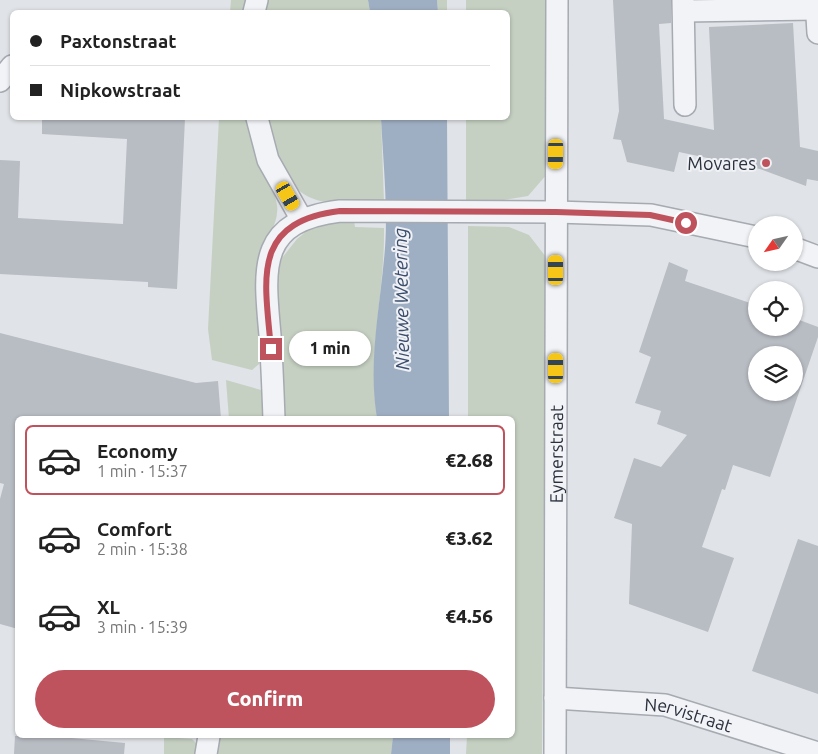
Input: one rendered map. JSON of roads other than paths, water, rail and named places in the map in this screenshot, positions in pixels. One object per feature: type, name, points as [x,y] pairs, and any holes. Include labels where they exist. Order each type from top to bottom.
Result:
[{"type":"street","name":"Eymerstraat","points":[[554,754],[557,0]]},
{"type":"street","points":[[685,105],[684,6],[816,5],[818,33]]},
{"type":"street","points":[[258,120],[268,160],[302,220]]},
{"type":"street","points":[[274,416],[267,265],[278,239],[302,220],[327,213],[359,211],[556,212],[650,215],[748,235]]},
{"type":"street","points":[[803,251],[818,257]]},
{"type":"street","name":"Nervistraat","points":[[555,698],[665,705],[818,753]]},
{"type":"street","points":[[206,754],[209,738]]},
{"type":"water","points":[[368,0],[437,0],[438,10],[370,10]]},
{"type":"water","name":"Nieuwe Wetering","points":[[381,120],[447,120],[449,416],[377,416],[374,358],[384,259],[386,225]]},
{"type":"water","points":[[393,738],[450,738],[450,754],[391,754]]},
{"type":"place","name":"Movares","points":[[766,163]]}]
